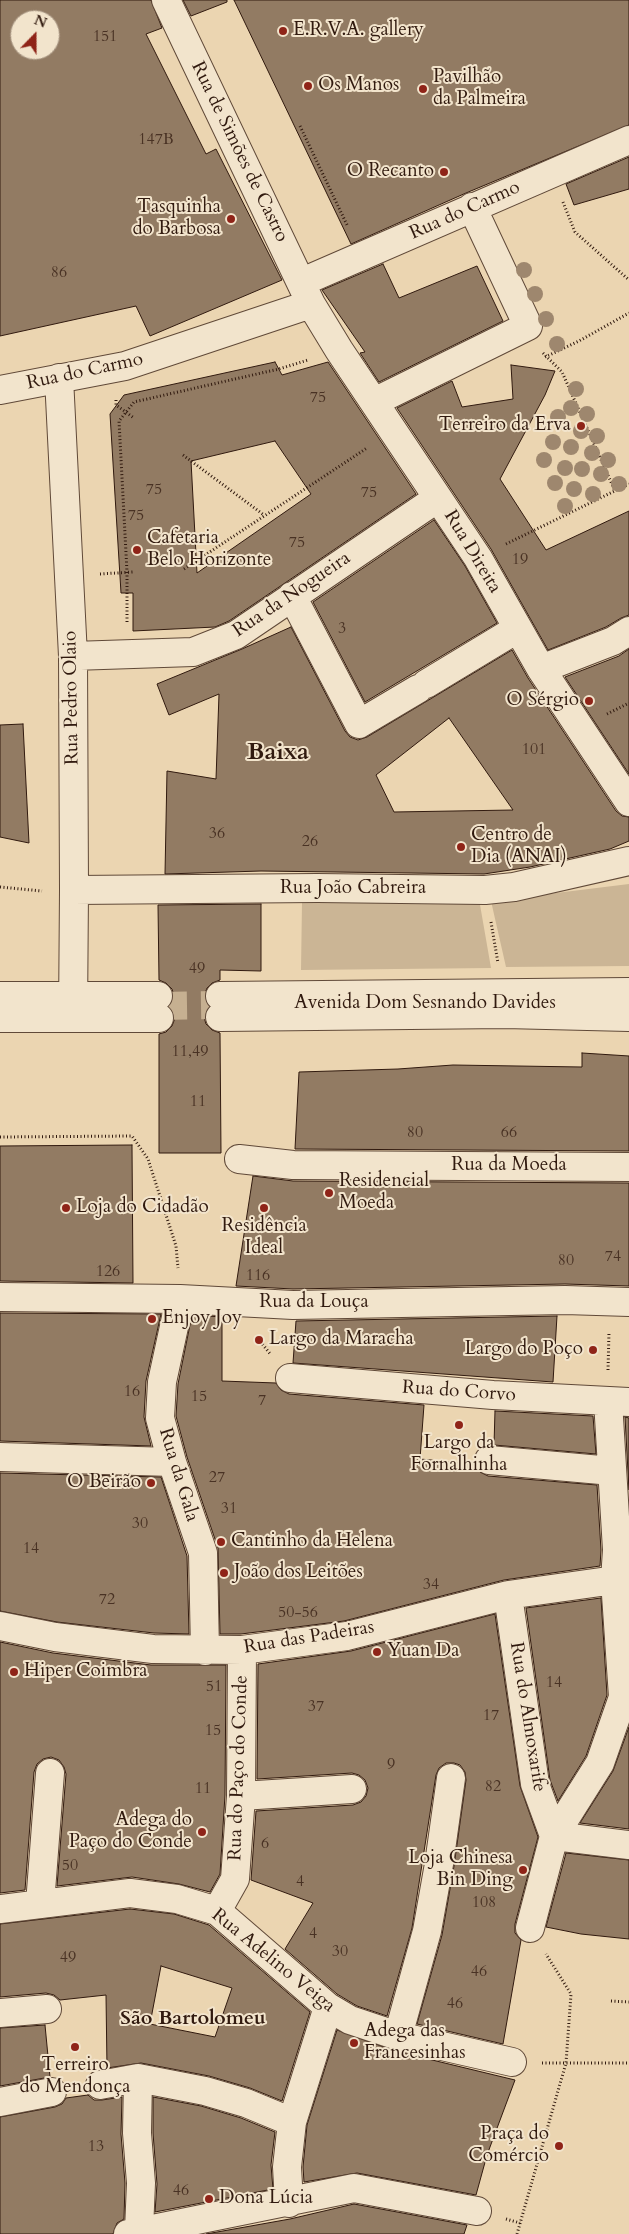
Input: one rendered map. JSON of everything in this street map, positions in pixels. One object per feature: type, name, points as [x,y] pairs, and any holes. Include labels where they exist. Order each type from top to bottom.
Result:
[{"type":"street","name":"Rua de Simões de Castro","points":[[166,0],[307,293]]},
{"type":"street","name":"Rua do Carmo","points":[[0,390],[125,366],[307,293],[472,207],[629,140]]},
{"type":"street","points":[[374,402],[528,326],[472,207]]},
{"type":"street","name":"Rua Direita","points":[[307,293],[374,402],[478,558],[517,630],[541,669],[629,802]]},
{"type":"street","name":"Rua Pedro Olaio","points":[[59,378],[73,656],[73,1007]]},
{"type":"street","name":"Rua da Nogueira","points":[[73,656],[193,652],[236,635],[438,498]]},
{"type":"street","points":[[292,596],[359,724],[517,630]]},
{"type":"street","points":[[541,669],[613,641],[629,631]]},
{"type":"street","name":"Rua João Cabreira","points":[[74,890],[308,888],[485,890],[514,887],[629,861]]},
{"type":"street","points":[[220,1006],[504,992],[629,992]]},
{"type":"street","points":[[0,996],[73,1007]]},
{"type":"street","name":"Avenida Dom Sesnando Davides","points":[[220,1006],[629,1004]]},
{"type":"street","points":[[0,1007],[159,1006]]},
{"type":"street","points":[[220,1006],[629,1017]]},
{"type":"street","points":[[0,1018],[73,1007]]},
{"type":"street","name":"Rua da Moeda","points":[[239,1159],[293,1165],[629,1167]]},
{"type":"street","name":"Rua da Louça","points":[[0,1297],[180,1299],[293,1305],[565,1300],[619,1302]]},
{"type":"street","name":"Rua da Gala","points":[[180,1299],[162,1382],[160,1418],[172,1462],[203,1553],[205,1651]]},
{"type":"street","name":"Rua do Corvo","points":[[290,1378],[493,1395],[618,1402]]},
{"type":"street","points":[[530,1928],[554,1836],[600,1763],[626,1699],[615,1580],[617,1550],[612,1471],[618,1402]]},
{"type":"street","points":[[0,1458],[172,1462]]},
{"type":"street","points":[[489,1460],[612,1471]]},
{"type":"street","name":"Rua das Padeiras","points":[[0,1626],[55,1637],[153,1648],[205,1651],[242,1650],[347,1636],[508,1595],[615,1580]]},
{"type":"street","name":"Rua do Almoxarife","points":[[508,1595],[535,1784],[554,1836]]},
{"type":"street","name":"Rua do Paço do Conde","points":[[217,1911],[235,1879],[241,1796],[242,1650]]},
{"type":"street","points":[[40,1904],[50,1773]]},
{"type":"street","points":[[398,2036],[427,1931],[451,1778]]},
{"type":"street","points":[[241,1796],[352,1789]]},
{"type":"street","points":[[554,1836],[629,1845]]},
{"type":"street","name":"Rua Adelino Veiga","points":[[0,1909],[130,1893],[177,1899],[217,1911],[328,2007],[350,2020],[398,2036],[512,2062]]},
{"type":"street","points":[[289,2203],[287,2167],[292,2122],[328,2007]]},
{"type":"street","points":[[0,2013],[47,2009]]},
{"type":"street","points":[[100,2085],[138,2078],[205,2091],[246,2103],[292,2122]]},
{"type":"street","points":[[138,2078],[137,2133],[141,2182],[134,2232],[189,2228],[354,2188],[477,2211]]},
{"type":"street","points":[[0,2102],[52,2092]]},
{"type":"path","points":[[300,126],[352,233]]},
{"type":"path","points":[[551,173],[575,232],[629,280]]},
{"type":"path","points":[[545,357],[629,313]]},
{"type":"path","points":[[528,326],[545,357],[562,372],[615,491]]},
{"type":"path","points":[[127,593],[120,421],[126,412],[134,402],[279,369]]},
{"type":"path","points":[[116,405],[134,418]]},
{"type":"path","points":[[184,569],[393,430]]},
{"type":"path","points":[[183,455],[264,515]]},
{"type":"path","points":[[478,558],[629,484]]},
{"type":"path","points":[[120,573],[132,572]]},
{"type":"path","points":[[0,887],[42,891]]},
{"type":"path","points":[[485,890],[504,992]]},
{"type":"path","points":[[0,1137],[132,1136],[148,1159],[176,1246],[180,1299]]},
{"type":"path","points":[[227,1301],[290,1378]]},
{"type":"path","points":[[618,1402],[619,1302]]},
{"type":"path","points":[[516,2234],[566,2063],[571,1994],[530,1928]]},
{"type":"path","points":[[611,2001],[629,2002]]},
{"type":"path","points":[[512,2062],[629,2063]]},
{"type":"shaded area","points":[[629,884],[629,966],[506,967],[491,901]]},
{"type":"shaded area","points":[[479,899],[491,968],[301,970],[302,903]]},
{"type":"building","points":[[0,0],[151,0],[162,28],[146,34],[206,154],[216,149],[282,280],[150,336],[136,306],[0,336]]},
{"type":"building","points":[[183,0],[227,0],[227,2],[191,16]]},
{"type":"building","points":[[234,0],[629,0],[629,125],[466,193],[351,244]]},
{"type":"building","points":[[629,157],[629,189],[574,205],[566,184]]},
{"type":"building","points":[[383,264],[399,298],[477,266],[503,321],[379,382],[360,353],[365,352],[322,290]]},
{"type":"building","points":[[275,362],[282,375],[328,362],[416,494],[229,621],[215,627],[133,631],[133,593],[121,593],[110,414],[124,395]],"holes":[[[275,441],[311,494],[197,573],[191,461]]]},
{"type":"building","points":[[511,365],[555,371],[545,395],[500,479],[546,550],[629,511],[629,615],[606,627],[548,650],[491,549],[397,408],[452,381],[462,407],[513,399]]},
{"type":"building","points":[[434,520],[465,566],[497,623],[365,702],[313,602]]},
{"type":"building","points":[[291,627],[345,731],[350,737],[358,740],[367,737],[512,650],[528,678],[616,811],[622,816],[629,817],[629,841],[610,849],[530,867],[484,874],[261,871],[165,874],[167,771],[216,779],[219,694],[169,715],[157,684]],"holes":[[[449,718],[513,810],[394,812],[376,775]]]},
{"type":"building","points":[[629,649],[629,774],[565,677],[619,656]]},
{"type":"building","points":[[23,724],[29,843],[0,837],[0,725]]},
{"type":"building","points":[[261,904],[261,971],[220,970],[220,980],[212,983],[207,988],[204,996],[209,1006],[204,1017],[206,1024],[212,1030],[220,1033],[221,1153],[159,1153],[159,1034],[166,1032],[172,1026],[175,1018],[169,1006],[174,996],[172,989],[166,983],[159,980],[158,905]]},
{"type":"building","points":[[582,1053],[629,1056],[629,1151],[295,1149],[299,1072],[453,1065],[582,1067]]},
{"type":"building","name":"Loja do Cidadão","points":[[132,1145],[133,1283],[0,1281],[0,1146]]},
{"type":"building","points":[[253,1176],[293,1181],[629,1183],[629,1286],[565,1284],[293,1289],[236,1286]]},
{"type":"building","points":[[0,1313],[161,1314],[146,1381],[144,1417],[151,1446],[0,1441]]},
{"type":"building","points":[[192,1315],[222,1317],[222,1381],[276,1383],[281,1390],[289,1394],[424,1405],[420,1459],[474,1464],[480,1472],[488,1476],[597,1485],[601,1550],[600,1566],[504,1580],[344,1621],[241,1634],[220,1634],[218,1548],[187,1457],[176,1416],[178,1384]]},
{"type":"building","points":[[557,1316],[553,1382],[293,1363],[296,1321]]},
{"type":"building","points":[[495,1411],[593,1416],[596,1454],[494,1445]]},
{"type":"building","points":[[625,1417],[629,1418],[629,1490]]},
{"type":"building","points":[[0,1473],[161,1477],[187,1556],[189,1634],[154,1633],[57,1622],[0,1611]]},
{"type":"building","points":[[601,1598],[607,1695],[586,1756],[558,1801],[550,1780],[526,1608]]},
{"type":"building","points":[[495,1614],[520,1786],[538,1837],[515,1924],[515,1933],[521,1940],[503,2044],[417,2024],[442,1935],[454,1866],[466,1780],[465,1772],[460,1765],[446,1763],[439,1768],[436,1775],[412,1928],[387,2016],[357,2006],[337,1994],[285,1949],[313,1903],[251,1880],[256,1811],[353,1805],[361,1802],[366,1796],[368,1788],[365,1780],[359,1775],[352,1773],[257,1779],[258,1664],[351,1651]]},
{"type":"building","points":[[0,1642],[53,1653],[151,1665],[226,1665],[225,1795],[220,1874],[210,1892],[179,1884],[132,1877],[57,1886],[66,1774],[59,1760],[51,1757],[43,1759],[37,1764],[34,1772],[25,1890],[0,1893]]},
{"type":"building","points":[[629,1727],[629,1829],[580,1823],[613,1771]]},
{"type":"building","points":[[566,1853],[629,1860],[629,1939],[581,1934],[546,1927]]},
{"type":"building","points":[[130,1909],[174,1914],[209,1925],[310,2012],[282,2101],[250,2088],[209,2076],[141,2063],[107,2068],[106,1995],[60,2000],[54,1995],[46,1993],[0,1997],[0,1924]],"holes":[[[161,1966],[232,1988],[215,2037],[150,2024]]]},
{"type":"building","points":[[45,2025],[50,2077],[0,2086],[0,2028]]},
{"type":"building","points":[[337,2030],[395,2051],[515,2080],[487,2155],[476,2195],[357,2173],[304,2182],[303,2167],[307,2125]]},
{"type":"building","points":[[88,2095],[94,2100],[122,2097],[121,2134],[125,2183],[124,2219],[117,2223],[113,2234],[0,2234],[0,2117],[55,2107],[62,2104],[66,2098]]},
{"type":"building","points":[[153,2097],[201,2106],[241,2118],[275,2132],[271,2165],[273,2189],[155,2212],[157,2184],[153,2133]]},
{"type":"building","points":[[354,2204],[467,2225],[464,2234],[206,2234],[290,2219]]},
{"type":"tunnel","points":[[159,1006],[220,1005]]},
{"type":"place","name":"E.R.V.A. gallery","points":[[283,31]]},
{"type":"place","name":"Os Manos","points":[[308,86]]},
{"type":"place","name":"Pavilhão da Palmeira","points":[[423,89]]},
{"type":"place","name":"O Recanto","points":[[444,172]]},
{"type":"place","name":"Tasquinha do Barbosa","points":[[231,219]]},
{"type":"place","name":"Terreiro da Erva","points":[[581,426]]},
{"type":"place","name":"Cafetaria Belo Horizonte","points":[[137,550]]},
{"type":"place","name":"O Sérgio","points":[[589,701]]},
{"type":"place","name":"Centro de Dia (ANAI)","points":[[461,847]]},
{"type":"place","name":"Residencial Moeda","points":[[329,1193]]},
{"type":"place","name":"Loja do Cidadão","points":[[66,1208]]},
{"type":"place","name":"Residência Ideal","points":[[264,1208]]},
{"type":"place","name":"Enjoy Joy","points":[[152,1319]]},
{"type":"place","name":"Largo da Maracha","points":[[259,1340]]},
{"type":"place","name":"Largo do Poço","points":[[593,1350]]},
{"type":"place","name":"Largo da Fornalhinha","points":[[459,1425]]},
{"type":"place","name":"O Beirão","points":[[151,1483]]},
{"type":"place","name":"Cantinho da Helena","points":[[221,1542]]},
{"type":"place","name":"João dos Leitões","points":[[224,1573]]},
{"type":"place","name":"Yuan Da","points":[[377,1652]]},
{"type":"place","name":"Hiper Coimbra","points":[[14,1672]]},
{"type":"place","name":"Adega do Paço do Conde","points":[[202,1832]]},
{"type":"place","name":"Loja Chinesa Bin Ding","points":[[523,1870]]},
{"type":"place","name":"Adega das Francesinhas","points":[[354,2043]]},
{"type":"place","name":"Terreiro do Mendonça","points":[[75,2047]]},
{"type":"place","name":"Praça do Comércio","points":[[559,2146]]},
{"type":"place","name":"Dona Lúcia","points":[[209,2199]]},
{"type":"district","name":"Baixa","points":[[278,753]]},
{"type":"district","name":"São Bartolomeu","points":[[193,2019]]}]
